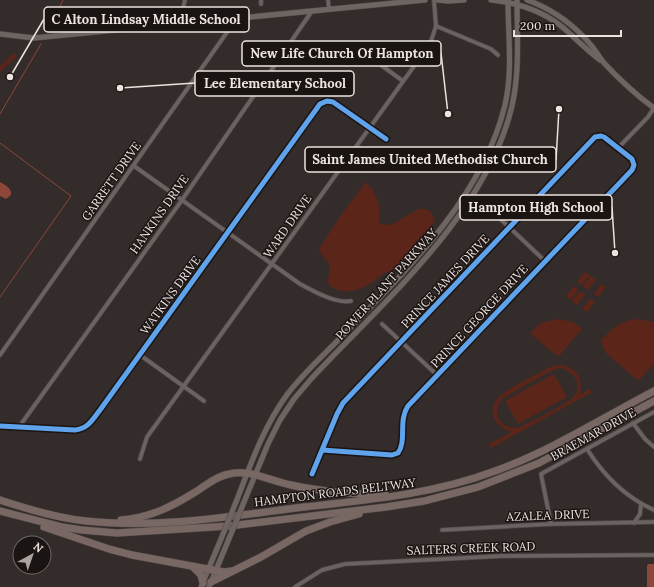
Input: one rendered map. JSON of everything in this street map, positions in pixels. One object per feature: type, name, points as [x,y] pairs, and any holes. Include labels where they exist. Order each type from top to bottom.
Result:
[{"type":"highway","name":"HAMPTON ROADS BELTWAY","points":[[0,500],[52,515],[85,521],[126,524],[168,523],[405,495],[446,486],[506,467],[551,447],[654,391]]},
{"type":"highway","name":"HAMPTON ROADS BELTWAY","points":[[0,511],[62,527],[117,533],[229,526],[386,507],[444,497],[509,476],[539,463],[654,401]]},
{"type":"highway","points":[[85,521],[129,519],[147,516],[174,505],[222,475],[229,474],[255,475],[300,487],[354,493],[394,493],[405,495]]},
{"type":"highway","points":[[191,566],[201,575],[206,585],[262,557],[306,531],[338,519],[372,512],[386,507]]},
{"type":"highway","points":[[8,513],[108,549],[136,556],[191,566],[228,572],[232,571]]},
{"type":"main road","points":[[0,34],[34,38],[425,0]]},
{"type":"main road","points":[[438,0],[464,0]]},
{"type":"main road","points":[[491,0],[517,2],[555,21],[588,51],[604,63],[637,95],[654,108]]},
{"type":"main road","points":[[527,0],[548,9],[567,22],[591,45],[604,63]]},
{"type":"main road","name":"POWER PLANT PARKWAY","points":[[212,569],[221,539],[247,474],[267,429],[287,396],[304,376],[408,268],[449,217],[483,163],[498,128],[509,84],[510,64],[508,1]]},
{"type":"main road","name":"POWER PLANT PARKWAY","points":[[212,569],[229,537],[274,432],[294,399],[311,379],[422,262],[458,217],[489,166],[505,130],[514,92],[517,66],[517,2]]},
{"type":"main road","points":[[206,585],[212,569]]},
{"type":"main road","points":[[206,585],[212,569]]},
{"type":"street","points":[[184,23],[183,8],[185,0]]},
{"type":"street","points":[[328,0],[329,9]]},
{"type":"street","name":"WARD DRIVE","points":[[140,459],[147,437],[430,44],[436,26],[434,0]]},
{"type":"street","name":"HANKINS DRIVE","points":[[19,427],[182,200],[312,11]]},
{"type":"street","name":"GARRETT DRIVE","points":[[0,355],[237,18]]},
{"type":"street","points":[[436,26],[491,49],[498,55]]},
{"type":"street","points":[[367,55],[403,81]]},
{"type":"street","name":"WATKINS DRIVE","points":[[0,426],[82,430],[86,427],[140,355],[320,104],[327,101],[333,102],[369,128]]},
{"type":"street","points":[[618,148],[648,117],[654,108]]},
{"type":"street","points":[[369,128],[386,139]]},
{"type":"street","name":"PRINCE JAMES DRIVE","points":[[312,474],[341,407],[401,342],[595,138],[598,136],[604,136],[618,148]]},
{"type":"street","name":"PRINCE GEORGE DRIVE","points":[[322,450],[392,455],[398,453],[401,446],[403,416],[406,408],[633,168],[634,163],[632,159],[618,148]]},
{"type":"street","points":[[134,166],[300,284],[312,291],[342,302],[351,301]]},
{"type":"street","points":[[494,212],[545,261]]},
{"type":"street","points":[[382,324],[437,375]]},
{"type":"street","points":[[140,355],[204,401]]},
{"type":"street","name":"BRAEMAR DRIVE","points":[[551,524],[541,474],[654,412]]},
{"type":"street","points":[[633,423],[654,447]]},
{"type":"street","points":[[588,449],[596,462],[617,486],[641,504],[654,510]]},
{"type":"street","points":[[634,523],[640,514],[641,504]]},
{"type":"street","name":"AZALEA DRIVE","points":[[442,530],[551,524],[654,522]]},
{"type":"street","name":"SALTERS CREEK ROAD","points":[[295,587],[322,570],[345,564],[502,556],[654,555]]},
{"type":"shaded area","points":[[14,53],[17,56],[0,72],[0,66]]},
{"type":"shaded area","points":[[0,182],[10,190],[11,195],[6,199],[0,196]]},
{"type":"shaded area","points":[[366,182],[374,192],[377,199],[381,224],[390,225],[396,223],[414,211],[420,209],[426,209],[431,213],[435,220],[417,241],[404,261],[397,267],[364,287],[349,291],[340,291],[329,284],[329,264],[319,249],[341,215]]},
{"type":"shaded area","points":[[585,272],[590,275],[582,285],[577,282]]},
{"type":"shaded area","points":[[591,276],[596,280],[588,290],[583,286]]},
{"type":"shaded area","points":[[601,284],[606,287],[598,297],[594,294]]},
{"type":"shaded area","points":[[574,286],[578,290],[571,300],[566,296]]},
{"type":"shaded area","points":[[580,291],[585,295],[577,305],[572,301]]},
{"type":"shaded area","points":[[590,299],[595,302],[587,312],[582,309]]},
{"type":"shaded area","points":[[557,319],[573,322],[582,329],[560,355],[557,356],[530,333],[541,323]]},
{"type":"shaded area","points":[[638,319],[654,322],[654,364],[640,379],[637,380],[605,352],[601,340],[622,323]]},
{"type":"shaded area","points":[[558,365],[569,367],[574,370],[579,378],[581,389],[579,395],[590,389],[592,392],[491,448],[489,444],[512,432],[501,427],[494,417],[493,408],[497,399],[514,387],[550,367]],"holes":[[[561,368],[574,376],[577,384],[576,393],[568,401],[519,427],[515,428],[507,426],[499,420],[497,409],[498,404],[503,398],[551,371]]]},
{"type":"shaded area","points":[[554,374],[567,397],[518,424],[505,401]]},
{"type":"shaded area","points":[[648,564],[654,564],[654,587],[647,587]]},
{"type":"waterway","points":[[48,31],[63,0]]},
{"type":"waterway","points":[[0,114],[41,44]]},
{"type":"waterway","points":[[0,143],[71,196],[0,297]]},
{"type":"cycle path","points":[[0,426],[75,430],[83,428],[90,423],[320,104],[327,101],[333,102],[386,139]]},
{"type":"cycle path","points":[[312,474],[337,414],[343,403],[595,137],[604,137],[632,159],[634,165],[632,170],[408,406],[403,418],[402,443],[398,453],[392,455],[322,450]]},
{"type":"place","name":"C Alton Lindsay Middle School","points":[[10,77]]},
{"type":"place","name":"Lee Elementary School","points":[[120,88]]},
{"type":"place","name":"Saint James United Methodist Church","points":[[559,109]]},
{"type":"place","name":"New Life Church Of Hampton","points":[[448,114]]},
{"type":"place","name":"Hampton High School","points":[[615,253]]}]
